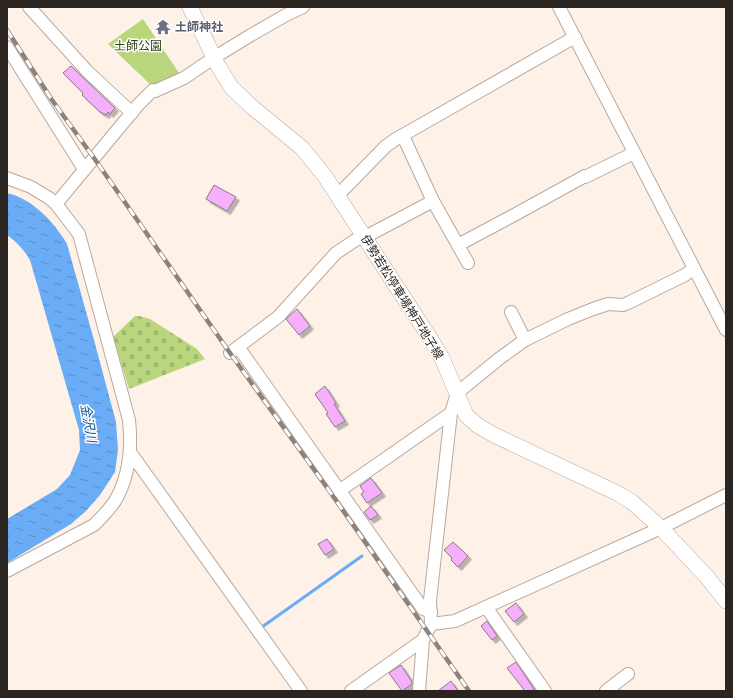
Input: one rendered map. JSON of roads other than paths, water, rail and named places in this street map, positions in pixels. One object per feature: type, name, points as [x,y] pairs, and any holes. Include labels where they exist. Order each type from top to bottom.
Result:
[{"type":"main road","name":"伊勢若松停車場神戸地子線","points":[[190,7],[215,57],[216,62],[232,87],[238,94],[302,148],[338,195],[442,358],[466,415],[477,425],[494,435],[617,493],[632,502],[660,528],[707,577],[726,601]]},
{"type":"street","points":[[29,7],[87,71],[132,113]]},
{"type":"street","points":[[56,204],[138,105],[153,90],[155,91],[184,78],[215,57],[286,15],[303,7]]},
{"type":"street","points":[[559,7],[726,330]]},
{"type":"street","points":[[338,195],[386,146],[462,100],[575,37]]},
{"type":"street","points":[[7,47],[84,169]]},
{"type":"street","points":[[403,136],[433,201],[468,263]]},
{"type":"street","points":[[458,245],[585,176],[634,153]]},
{"type":"street","points":[[7,178],[31,187],[56,204],[79,234],[129,420],[131,436],[128,468],[121,488],[114,502],[94,525],[7,571]]},
{"type":"street","points":[[433,201],[364,236],[336,253],[278,317],[234,350],[431,618],[455,621],[660,528],[726,495]]},
{"type":"street","points":[[419,691],[423,640],[431,618],[430,600],[433,568],[451,412],[457,393],[500,358],[526,340],[568,318],[593,308],[608,304],[623,305],[628,303],[685,275],[694,268]]},
{"type":"street","points":[[511,312],[526,340]]},
{"type":"street","points":[[339,491],[451,412]]},
{"type":"street","points":[[130,452],[301,691]]},
{"type":"street","points":[[486,607],[545,691]]},
{"type":"street","points":[[351,691],[423,640]]},
{"type":"street","points":[[606,691],[628,674]]},
{"type":"water","name":"金沢川","points":[[7,193],[26,200],[42,212],[67,244],[116,422],[118,450],[115,472],[100,495],[86,511],[71,524],[7,563],[7,519],[57,489],[70,475],[80,450],[79,430],[30,260],[20,246],[7,235]]},
{"type":"waterway","points":[[262,627],[362,556]]},
{"type":"railway","points":[[7,30],[52,100],[230,353],[328,489],[469,691]]},
{"type":"place","name":"土師神社","points":[[163,27]]},
{"type":"park label","name":"土師公園","points":[[138,46]]}]
